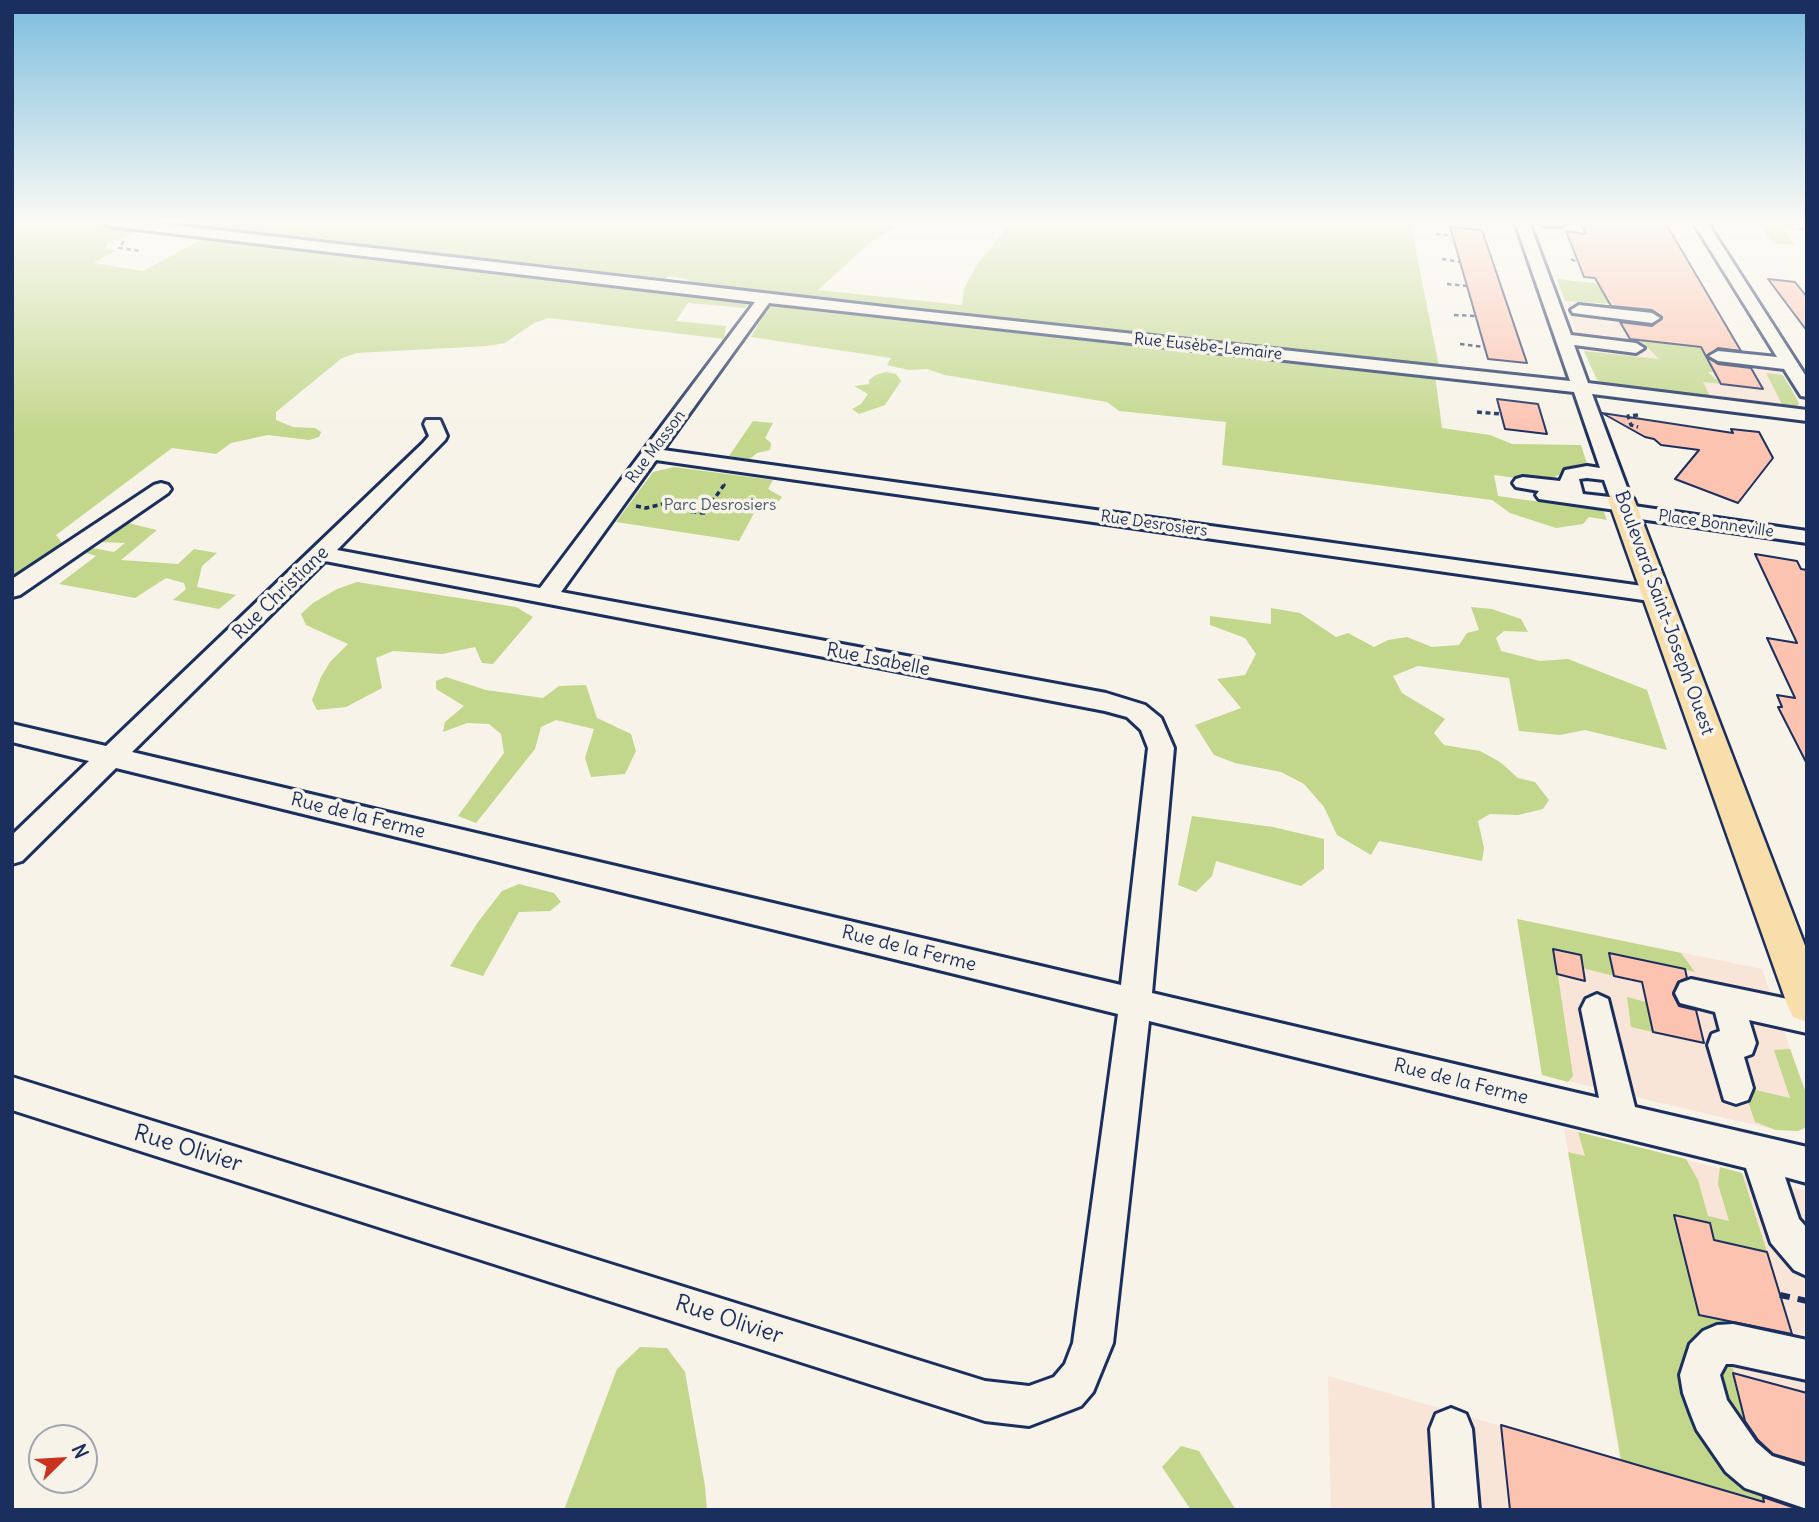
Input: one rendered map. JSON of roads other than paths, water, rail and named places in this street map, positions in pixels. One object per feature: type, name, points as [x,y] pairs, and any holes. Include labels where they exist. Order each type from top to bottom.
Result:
[{"type":"main road","name":"Boulevard Saint-Joseph Ouest","points":[[1621,498],[1798,954],[1807,1003]]},
{"type":"street","name":"Rue Eusèbe-Lemaire","points":[[731,293],[1730,407],[1762,398],[1807,416]]},
{"type":"street","name":"Boulevard Saint-Joseph Ouest","points":[[1547,293],[1621,498]]},
{"type":"street","points":[[1744,293],[1807,392]]},
{"type":"street","name":"Rue Masson","points":[[545,597],[766,297]]},
{"type":"street","points":[[1558,323],[1585,326],[1585,318],[1651,318]]},
{"type":"street","points":[[1558,323],[1636,348]]},
{"type":"street","points":[[1718,356],[1792,369]]},
{"type":"street","points":[[1751,369],[1792,369]]},
{"type":"street","name":"Rue Christiane","points":[[111,756],[323,554],[435,442],[438,432],[433,424]]},
{"type":"street","name":"Rue Desrosiers","points":[[651,454],[1657,595]]},
{"type":"street","points":[[1573,494],[1569,479],[1572,474],[1578,472],[1621,498]]},
{"type":"street","points":[[1523,483],[1573,494]]},
{"type":"street","points":[[12,590],[160,489]]},
{"type":"street","points":[[1546,495],[1621,498]]},
{"type":"street","name":"Place Bonneville","points":[[1621,498],[1807,537]]},
{"type":"street","name":"Rue Isabelle","points":[[323,554],[1106,702],[1136,711],[1152,725],[1161,748],[1135,1004]]},
{"type":"street","name":"Rue de la Ferme","points":[[12,733],[1807,1165]]},
{"type":"street","points":[[12,853],[111,756]]},
{"type":"street","points":[[1692,993],[1807,1018]]},
{"type":"street","points":[[1727,1001],[1740,1043],[1724,1045],[1736,1088]]},
{"type":"street","name":"Rue Olivier","points":[[12,1093],[985,1401],[1029,1406],[1067,1392],[1079,1378],[1093,1343],[1135,1004]]},
{"type":"street","points":[[1597,1009],[1621,1120]]},
{"type":"street","points":[[1759,1153],[1784,1230],[1807,1257]]},
{"type":"street","points":[[1807,1360],[1733,1344],[1717,1345],[1704,1358],[1700,1375],[1703,1393],[1712,1415],[1741,1457],[1760,1473],[1807,1488]]},
{"type":"street","points":[[1451,1429],[1457,1510]]},
{"type":"park label","name":"Parc Desrosiers","points":[[720,505]]}]
